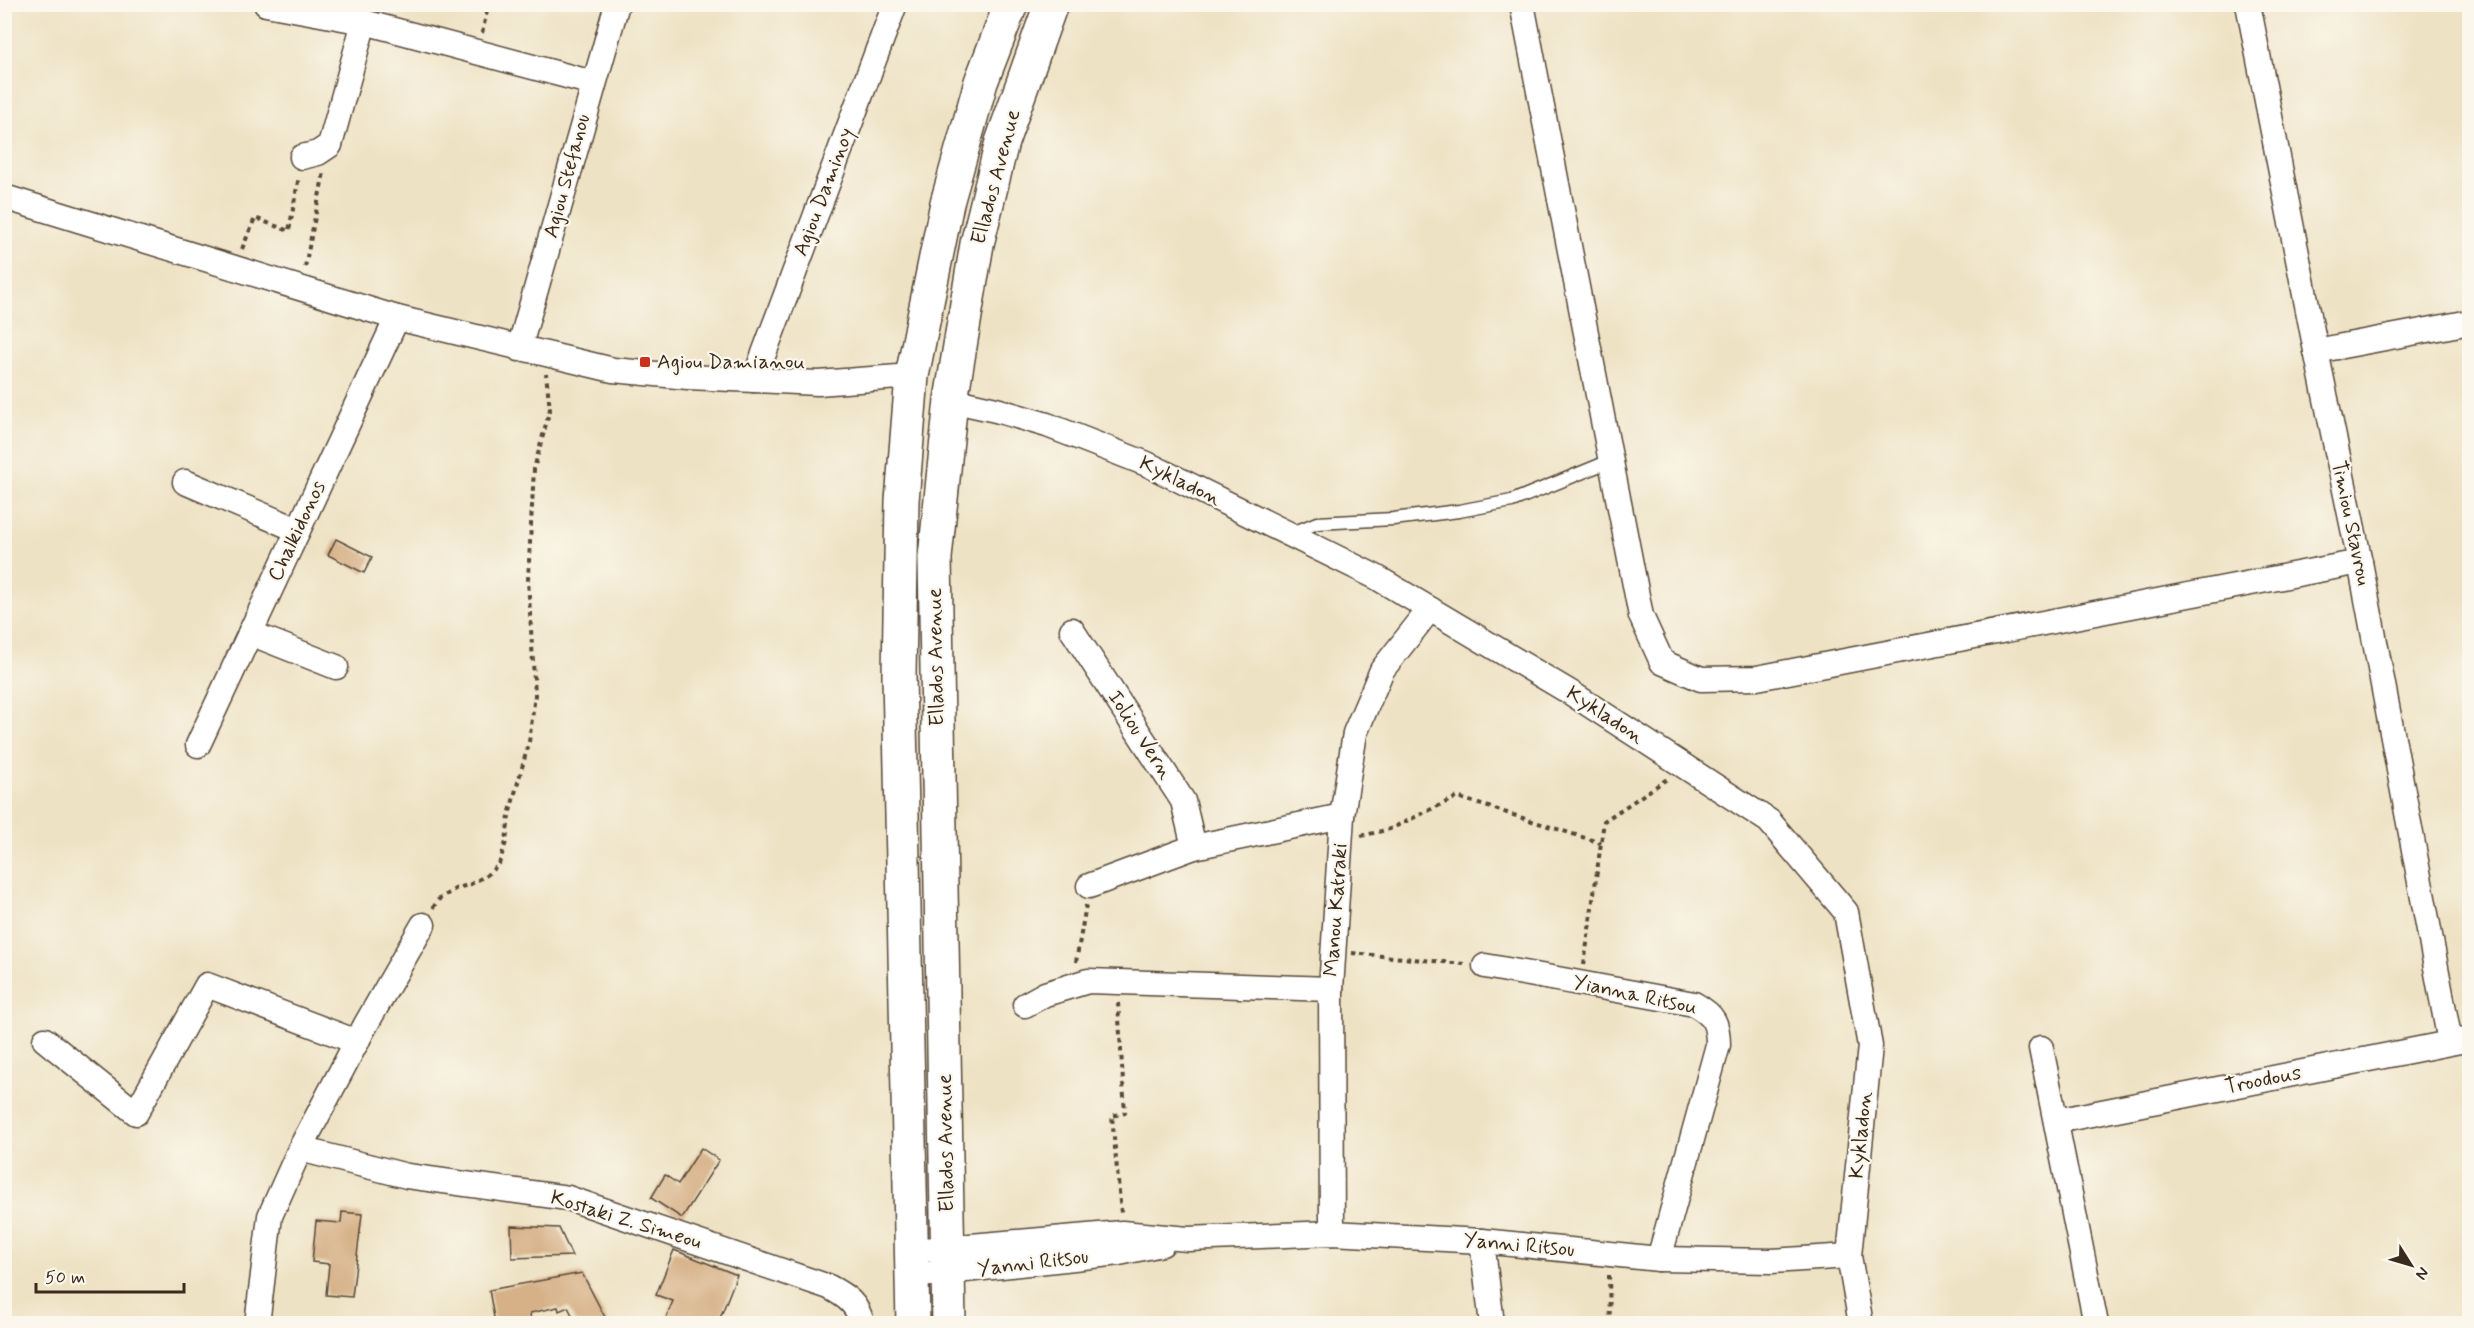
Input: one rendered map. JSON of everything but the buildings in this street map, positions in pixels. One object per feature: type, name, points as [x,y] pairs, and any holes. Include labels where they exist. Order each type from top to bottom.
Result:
[{"type":"main road","name":"Ellados Avenue","points":[[949,1323],[948,1260],[922,875],[899,676],[902,501],[912,376],[947,203],[981,82],[1011,4]]},
{"type":"main road","name":"Ellados Avenue","points":[[913,1323],[912,1263],[922,875],[935,558],[951,400],[978,244],[1002,142],[1051,4]]},
{"type":"street","points":[[266,4],[364,22],[593,83]]},
{"type":"street","name":"Agiou Stefanou","points":[[519,349],[616,4]]},
{"type":"street","name":"Agiou Daminoy","points":[[754,380],[895,4]]},
{"type":"street","points":[[1522,4],[1641,616],[1662,662],[1701,679],[1757,678],[2360,562]]},
{"type":"street","name":"Timiou Stavrou","points":[[2248,4],[2316,351],[2460,1040]]},
{"type":"street","points":[[302,157],[318,153],[330,145],[364,22]]},
{"type":"street","points":[[4,197],[397,318],[545,356],[613,370],[688,377],[818,382],[912,376]]},
{"type":"street","name":"Chalkidonos","points":[[198,745],[397,318]]},
{"type":"street","points":[[2316,351],[2469,321]]},
{"type":"street","name":"Kykladon","points":[[951,400],[1047,425],[1147,464],[1376,578],[1571,693],[1769,821],[1846,912],[1870,1046],[1849,1256],[1861,1323]]},
{"type":"street","points":[[185,482],[298,530]]},
{"type":"street","name":"Manou Katraki","points":[[1332,1233],[1331,989],[1342,816],[1355,733],[1382,670],[1430,609]]},
{"type":"street","name":"Ioliou Vern","points":[[1072,630],[1183,801],[1194,847]]},
{"type":"street","points":[[250,633],[336,667]]},
{"type":"street","points":[[1089,886],[1194,847],[1342,816]]},
{"type":"street","points":[[260,1323],[258,1316],[270,1216],[300,1149],[423,925]]},
{"type":"street","name":"Yianna Ritsou","points":[[1485,966],[1694,1004],[1713,1018],[1718,1030],[1718,1045],[1659,1259]]},
{"type":"street","points":[[1025,1005],[1045,994],[1088,981],[1331,989]]},
{"type":"street","points":[[45,1040],[136,1113],[207,986],[357,1042]]},
{"type":"street","name":"Troodous","points":[[2056,1121],[2460,1040]]},
{"type":"street","points":[[2041,1048],[2096,1323]]},
{"type":"street","name":"Kostaki Z. Simeou","points":[[300,1149],[407,1176],[568,1198],[829,1287],[850,1300],[858,1309],[862,1322]]},
{"type":"street","name":"Yanni Ritsou","points":[[948,1260],[1122,1233],[1188,1239],[1332,1233],[1482,1241],[1659,1259],[1772,1261],[1849,1256]]},
{"type":"street","name":"Yanni Ritsou","points":[[912,1263],[1119,1253],[1188,1239]]},
{"type":"street","points":[[1482,1241],[1492,1323]]},
{"type":"lane","points":[[1288,534],[1317,523],[1393,519],[1459,511],[1512,501],[1610,461]]},
{"type":"path","points":[[478,52],[487,11],[484,4]]},
{"type":"path","points":[[301,287],[330,145]]},
{"type":"path","points":[[234,267],[255,218],[289,231],[302,157]]},
{"type":"path","points":[[423,925],[438,900],[455,889],[471,884],[487,875],[499,864],[506,843],[508,815],[529,742],[535,695],[528,580],[534,469],[549,409],[545,356]]},
{"type":"path","points":[[1582,983],[1604,821],[1685,766]]},
{"type":"path","points":[[1340,841],[1390,829],[1456,797],[1601,843]]},
{"type":"path","points":[[1073,985],[1089,886]]},
{"type":"path","points":[[1334,951],[1485,966]]},
{"type":"path","points":[[1116,981],[1125,1113],[1112,1116],[1122,1233]]},
{"type":"path","points":[[1609,1254],[1610,1323],[1613,1323]]},
{"type":"place","name":"Agiou Damianou","points":[[645,362]]}]
